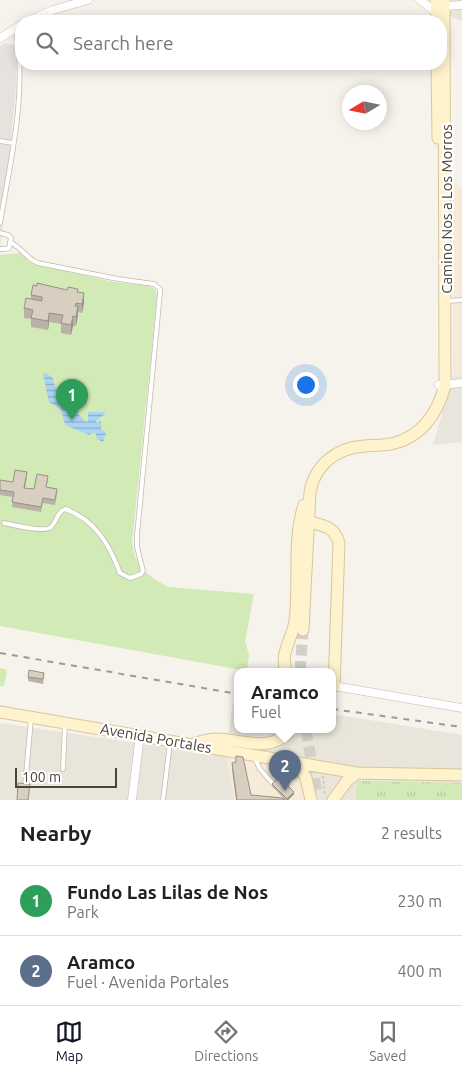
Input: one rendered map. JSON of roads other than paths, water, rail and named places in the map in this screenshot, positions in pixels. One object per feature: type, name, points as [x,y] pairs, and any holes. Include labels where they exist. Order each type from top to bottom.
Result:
[{"type":"main road","name":"Camino Nos a Los Morros","points":[[438,70],[442,110],[442,385]]},
{"type":"main road","name":"Camino Nos a Los Morros","points":[[303,630],[310,492],[318,471],[332,456],[342,450],[356,446],[387,445],[402,441],[417,432],[432,414],[442,385],[446,301],[441,70]]},
{"type":"main road","points":[[286,668],[284,662],[286,651],[295,620],[300,528],[303,509],[310,492]]},
{"type":"main road","points":[[309,522],[331,528],[339,543],[334,668]]},
{"type":"main road","name":"Avenida Portales","points":[[0,712],[357,773],[462,775]]},
{"type":"main road","points":[[191,744],[215,739],[266,745],[275,742],[288,733]]},
{"type":"main road","points":[[297,763],[321,799],[357,773]]},
{"type":"street","points":[[42,15],[88,0]]},
{"type":"street","points":[[420,0],[440,7],[462,6]]},
{"type":"street","points":[[0,38],[15,29]]},
{"type":"street","points":[[442,385],[462,383]]},
{"type":"street","points":[[336,687],[462,708]]},
{"type":"street","points":[[132,800],[140,735]]},
{"type":"lane","points":[[0,223],[1,207],[13,143],[20,70]]},
{"type":"lane","points":[[0,141],[13,143]]},
{"type":"lane","points":[[0,233],[9,236],[10,242],[8,249],[0,249]]},
{"type":"lane","points":[[4,523],[45,530],[52,526],[60,511],[65,509],[72,511],[102,536],[111,550],[120,573],[130,578],[143,572],[137,547],[137,534],[160,294],[160,290],[154,284],[38,263],[32,260],[19,246],[10,242]]},
{"type":"lane","points":[[446,301],[462,300]]},
{"type":"lane","points":[[25,786],[31,717]]},
{"type":"lane","points":[[63,769],[65,722]]},
{"type":"lane","points":[[163,800],[171,740]]},
{"type":"lane","points":[[253,755],[260,769],[278,789],[297,763]]},
{"type":"water","points":[[46,373],[53,378],[55,387],[72,397],[79,409],[79,415],[86,422],[88,421],[88,412],[105,412],[96,421],[97,423],[101,421],[101,429],[106,433],[103,442],[97,439],[95,432],[89,435],[65,425],[61,409],[49,402],[43,374]]},
{"type":"tunnel","points":[[300,668],[303,630]]},
{"type":"tunnel","points":[[307,733],[317,794]]},
{"type":"railway","points":[[0,653],[234,693]]},
{"type":"railway","points":[[336,710],[462,727]]},
{"type":"place","name":"Fundo Las Lilas de Nos","points":[[72,420]]},
{"type":"place","name":"Aramco","points":[[285,791]]}]
